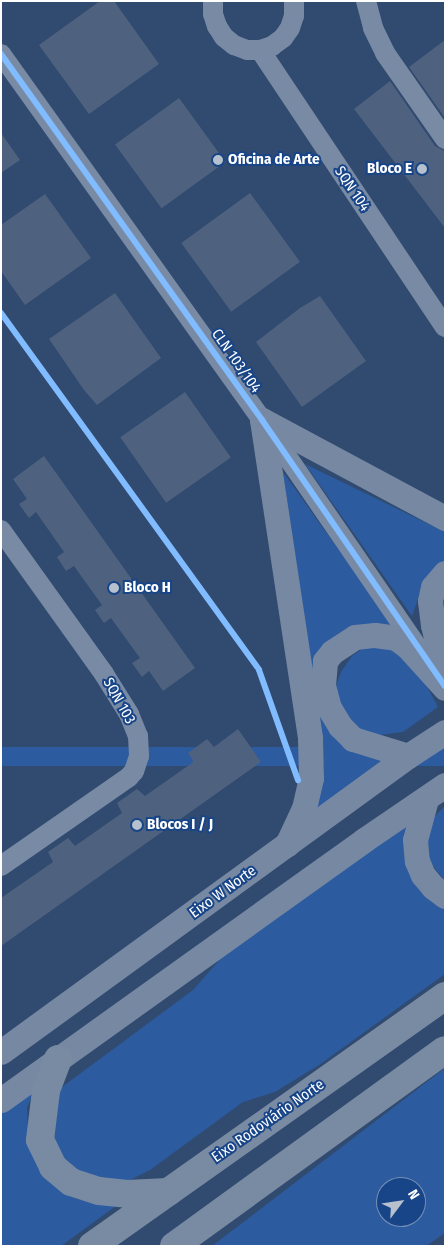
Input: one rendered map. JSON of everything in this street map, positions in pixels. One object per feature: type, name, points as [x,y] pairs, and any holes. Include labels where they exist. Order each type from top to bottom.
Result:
[{"type":"highway","name":"Eixo Rodoviário Norte","points":[[92,1246],[445,996]]},
{"type":"highway","points":[[182,1243],[445,1050]]},
{"type":"highway","points":[[58,1059],[46,1091],[40,1140],[53,1167],[71,1182],[99,1191],[127,1194],[168,1192]]},
{"type":"main road","points":[[262,420],[445,518]]},
{"type":"main road","points":[[262,420],[310,738],[311,778],[304,808],[287,846]]},
{"type":"main road","points":[[445,574],[433,587],[430,601],[433,625],[445,674]]},
{"type":"main road","points":[[408,756],[353,739],[340,726],[329,708],[323,685],[325,661],[338,647],[355,637],[375,634],[396,638],[408,647],[445,687]]},
{"type":"main road","name":"Eixo W Norte","points":[[1,1052],[287,846],[408,756],[445,732]]},
{"type":"main road","points":[[435,792],[415,840],[417,861],[423,875],[445,896]]},
{"type":"main road","points":[[1,1100],[364,840],[435,792]]},
{"type":"street","points":[[214,1],[215,20],[224,37],[234,45],[247,50],[260,50],[272,46],[283,38],[290,28],[294,16],[294,1]]},
{"type":"street","points":[[366,1],[373,28],[385,53],[445,139]]},
{"type":"street","name":"SQN 104","points":[[260,50],[445,327]]},
{"type":"street","name":"CLN 103/104","points":[[1,54],[262,420],[445,687]]},
{"type":"street","name":"SQN 103","points":[[1,530],[104,674],[129,714],[138,736],[139,756],[134,771],[129,777],[1,866]]},
{"type":"shaded area","points":[[305,464],[445,532],[445,564],[420,593],[412,616]]},
{"type":"shaded area","points":[[283,472],[401,637],[338,641],[327,725],[335,738],[348,750],[375,755],[393,755],[310,816],[322,784],[325,757]]},
{"type":"shaded area","points":[[371,643],[399,649],[423,679],[438,707],[403,732],[373,736],[356,730],[334,692],[341,672],[352,656]]},
{"type":"shaded area","points":[[1,747],[445,747],[445,766],[1,766]]},
{"type":"shaded area","points":[[445,806],[445,881],[429,861],[427,832],[431,820]]},
{"type":"shaded area","points":[[414,818],[445,900],[445,974],[319,1065],[275,1092],[243,1102],[150,1170],[126,1182],[75,1172],[56,1150],[50,1119],[62,1087],[193,990],[231,947]]},
{"type":"shaded area","points":[[445,1068],[445,1233],[426,1246],[212,1246]]},
{"type":"shaded area","points":[[36,1086],[27,1108],[28,1132],[66,1192],[77,1199],[116,1206],[61,1246],[1,1246],[1,1113]]},
{"type":"building","points":[[100,1],[114,1],[159,64],[89,114],[39,45]]},
{"type":"building","points":[[445,40],[445,118],[409,67]]},
{"type":"building","name":"Bloco E","points":[[390,81],[435,146],[445,151],[445,228],[354,109]]},
{"type":"building","points":[[179,98],[225,162],[162,208],[115,144]]},
{"type":"building","points":[[1,133],[20,160],[1,173]]},
{"type":"building","points":[[250,193],[300,262],[231,312],[181,243]]},
{"type":"building","points":[[45,194],[91,258],[25,305],[1,271],[1,225]]},
{"type":"building","points":[[115,293],[161,358],[97,405],[84,390],[49,339]]},
{"type":"building","points":[[320,296],[366,361],[302,407],[256,342],[300,308]]},
{"type":"building","points":[[185,392],[231,458],[166,503],[120,437]]},
{"type":"building","name":"Bloco H","points":[[44,456],[195,668],[163,691],[149,671],[142,677],[132,663],[140,658],[111,618],[104,623],[95,610],[102,605],[74,566],[66,571],[57,557],[64,552],[36,512],[29,518],[19,504],[27,499],[13,479]]},
{"type":"building","name":"Blocos I / J","points":[[238,729],[261,762],[1,946],[1,898],[53,862],[48,852],[68,838],[75,846],[122,813],[117,803],[137,789],[145,796],[192,763],[193,760],[188,753],[207,739],[214,747]]},
{"type":"cycle path","points":[[1,54],[262,420],[445,686]]},
{"type":"cycle path","points":[[1,313],[259,670],[298,780]]},
{"type":"place","name":"Oficina de Arte","points":[[218,160]]},
{"type":"place","name":"Bloco E","points":[[422,169]]},
{"type":"place","name":"Bloco H","points":[[114,588]]},
{"type":"place","name":"Blocos I / J","points":[[137,825]]}]
